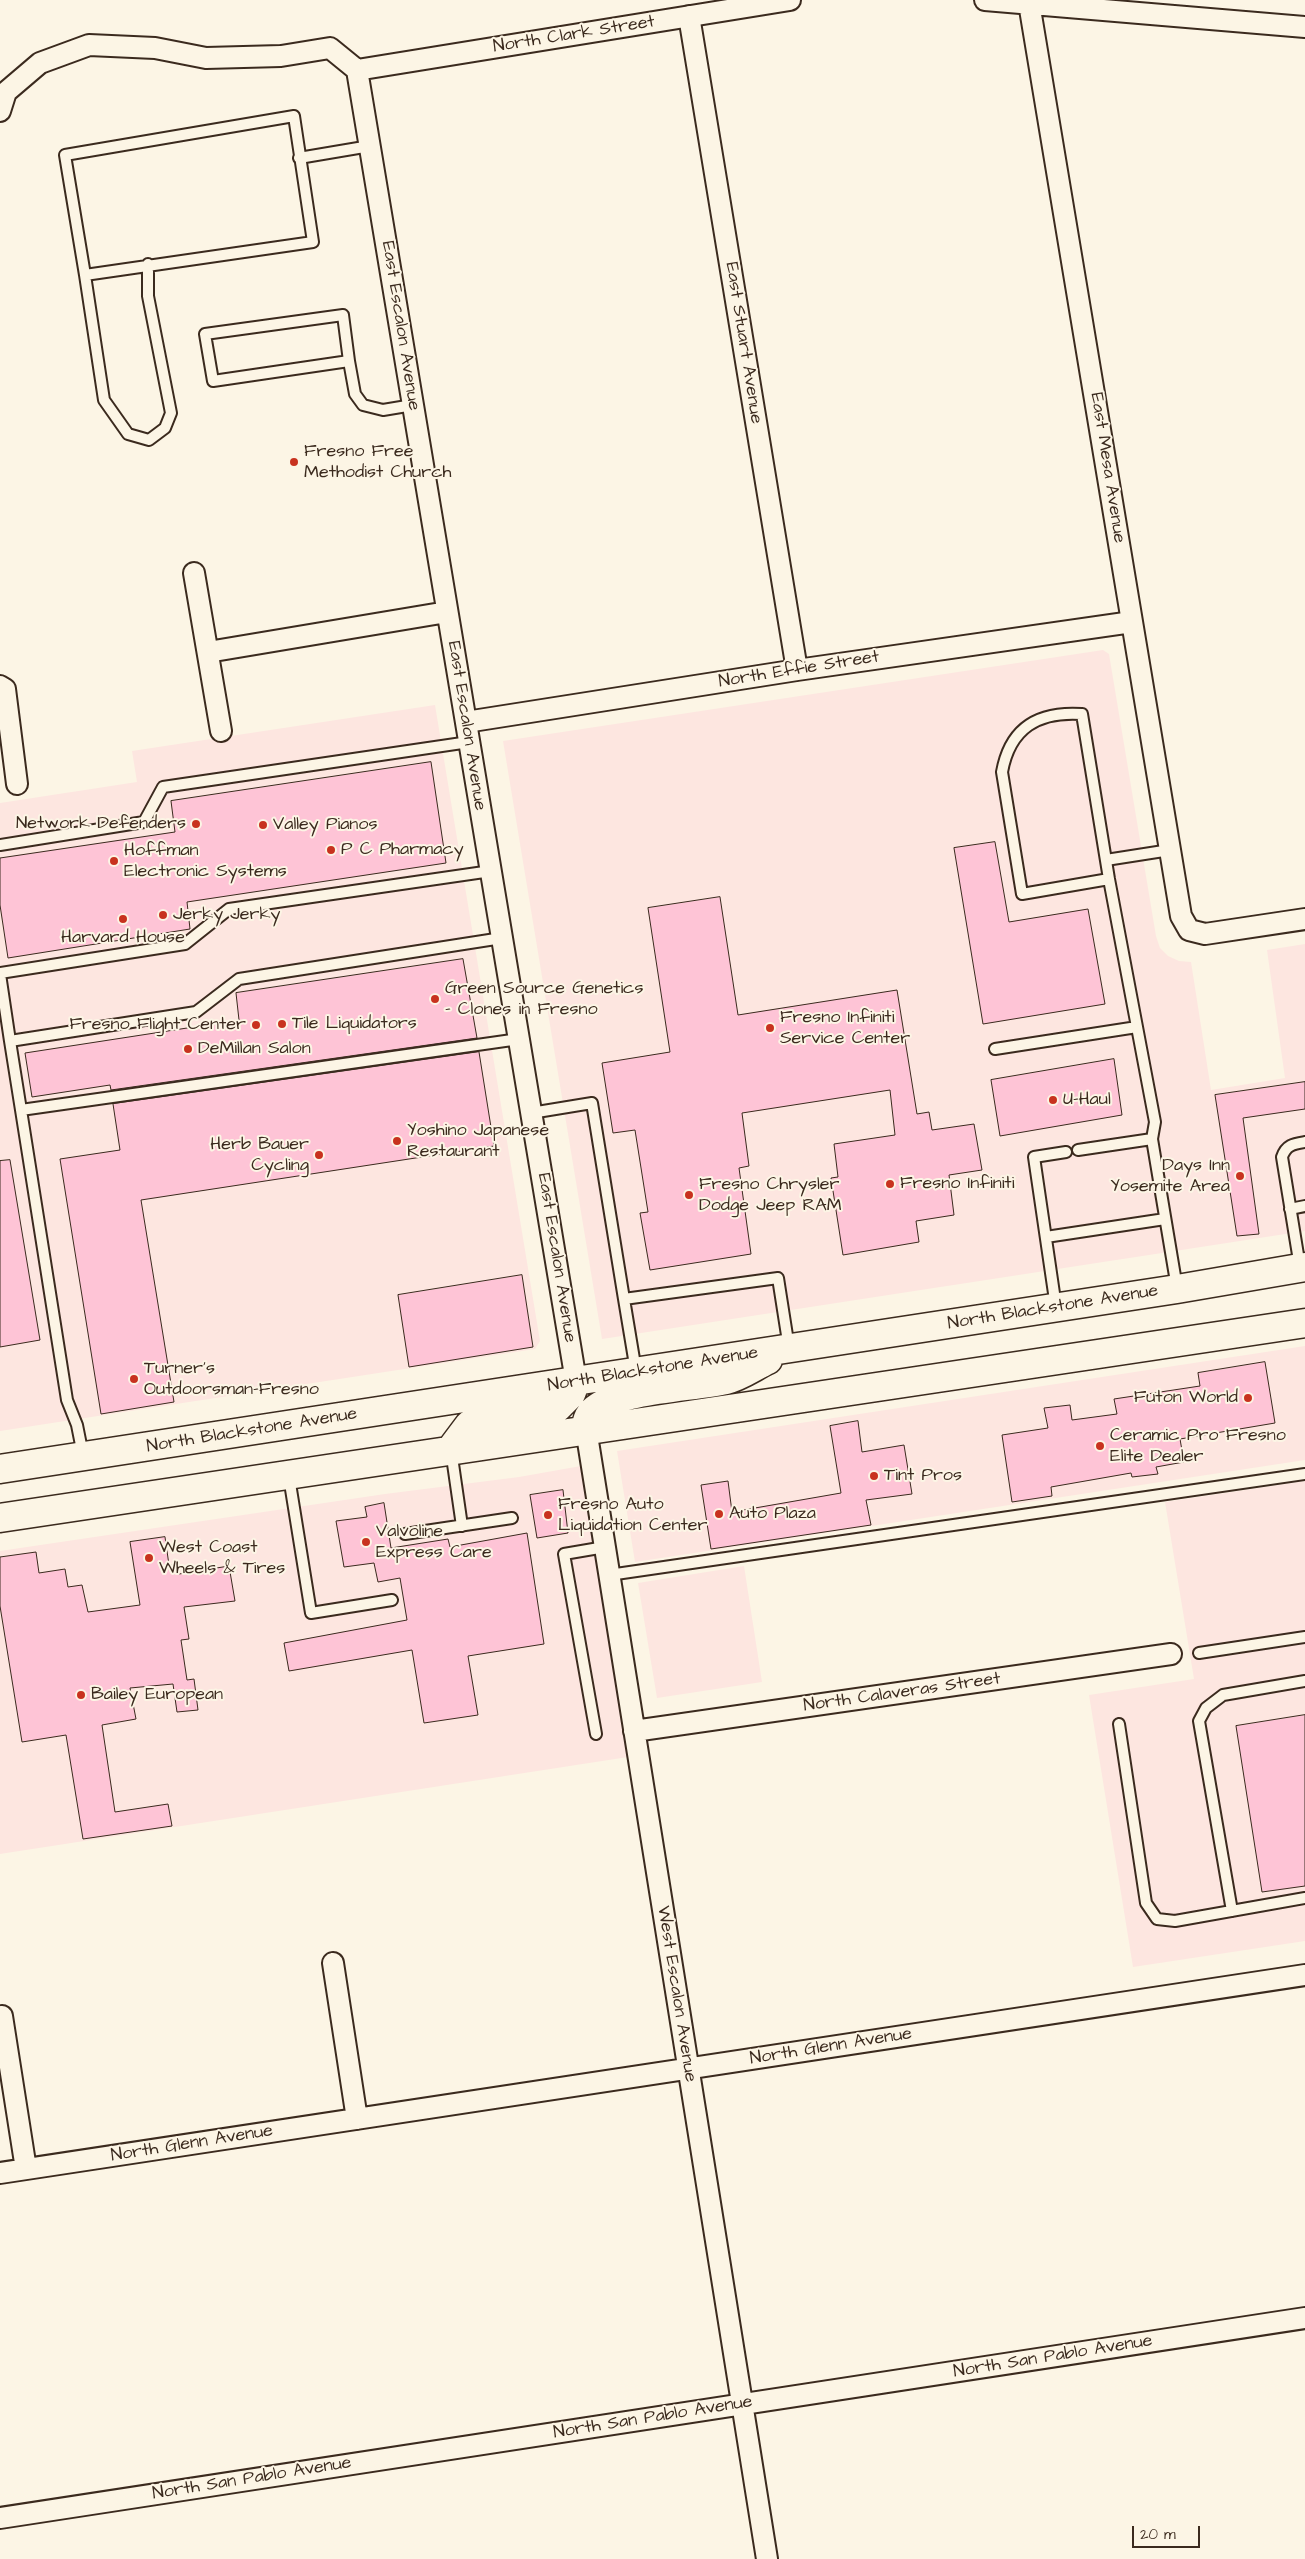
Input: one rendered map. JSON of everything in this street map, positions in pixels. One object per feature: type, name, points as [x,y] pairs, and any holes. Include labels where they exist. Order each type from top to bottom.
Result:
[{"type":"main road","name":"North Blackstone Avenue","points":[[0,1469],[1056,1308],[1302,1268]]},
{"type":"main road","points":[[0,1518],[289,1473],[1305,1323]]},
{"type":"main road","points":[[586,1429],[586,1421],[590,1414],[597,1407],[614,1398],[728,1380],[789,1349]]},
{"type":"main road","points":[[450,1449],[469,1425],[556,1408],[571,1394],[576,1381]]},
{"type":"street","name":"North Clark Street","points":[[357,70],[790,0]]},
{"type":"street","points":[[986,0],[1305,27]]},
{"type":"street","name":"East Mesa Avenue","points":[[1029,3],[1181,916],[1189,930],[1206,934],[1305,920]]},
{"type":"street","name":"East Stuart Avenue","points":[[689,16],[797,670]]},
{"type":"street","points":[[0,111],[6,92],[40,63],[89,45],[155,48],[206,58],[281,56],[330,48],[357,70]]},
{"type":"street","name":"East Escalon Avenue","points":[[357,70],[576,1381]]},
{"type":"street","points":[[194,573],[221,731]]},
{"type":"street","points":[[208,652],[448,612]]},
{"type":"street","name":"North Effie Street","points":[[468,732],[797,670],[1132,622]]},
{"type":"street","points":[[0,686],[5,689],[17,784]]},
{"type":"street","name":"West Escalon Avenue","points":[[586,1429],[767,2559]]},
{"type":"street","name":"North Calaveras Street","points":[[634,1731],[1171,1654]]},
{"type":"street","points":[[333,1963],[357,2118]]},
{"type":"street","name":"North Glenn Avenue","points":[[0,2173],[1305,1975]]},
{"type":"street","points":[[2,2016],[26,2169]]},
{"type":"street","name":"North San Pablo Avenue","points":[[0,2518],[1305,2318]]},
{"type":"lane","points":[[85,275],[148,264],[313,242],[294,116],[65,155],[104,400],[128,434],[148,440],[165,428],[171,413],[148,296],[148,264]]},
{"type":"lane","points":[[299,158],[370,146]]},
{"type":"lane","points":[[350,361],[212,381],[205,334],[343,315],[350,361],[355,394],[362,405],[383,410],[413,405]]},
{"type":"lane","points":[[1109,879],[1022,894],[1002,772],[1005,756],[1020,731],[1036,720],[1064,713],[1082,714],[1109,879],[1155,1122],[1152,1139],[1177,1289]]},
{"type":"lane","points":[[0,845],[144,822],[163,787],[468,732]]},
{"type":"lane","points":[[1106,860],[1170,850]]},
{"type":"lane","points":[[83,1456],[77,1425],[67,1400],[0,973],[185,944],[229,908],[491,871]]},
{"type":"lane","points":[[10,1041],[196,1012],[239,979],[502,938]]},
{"type":"lane","points":[[995,1049],[1137,1027]]},
{"type":"lane","points":[[21,1110],[519,1039]]},
{"type":"lane","points":[[531,1113],[592,1103],[637,1372]]},
{"type":"lane","points":[[1078,1150],[1152,1139]]},
{"type":"lane","points":[[1302,1268],[1282,1157],[1284,1149],[1290,1144],[1305,1142]]},
{"type":"lane","points":[[1056,1308],[1034,1157],[1066,1152]]},
{"type":"lane","points":[[1290,1209],[1305,1206]]},
{"type":"lane","points":[[1046,1237],[1165,1219]]},
{"type":"lane","points":[[624,1299],[778,1278],[789,1349]]},
{"type":"lane","points":[[450,1449],[462,1526]]},
{"type":"lane","points":[[289,1473],[311,1614],[392,1600]]},
{"type":"lane","points":[[609,1575],[1305,1474]]},
{"type":"lane","points":[[405,1534],[512,1518]]},
{"type":"lane","points":[[596,1734],[564,1554],[605,1547]]},
{"type":"lane","points":[[1199,1654],[1305,1637]]},
{"type":"lane","points":[[1232,1911],[1199,1721],[1206,1708],[1223,1695],[1305,1681]]},
{"type":"lane","points":[[1119,1724],[1146,1903],[1157,1919],[1175,1921],[1305,1898]]},
{"type":"shaded area","points":[[1103,650],[1109,654],[1156,936],[1160,948],[1168,956],[1179,961],[1191,962],[1211,1090],[1285,1078],[1267,950],[1305,944],[1305,1231],[602,1339],[503,741]]},
{"type":"shaded area","points":[[435,705],[540,1341],[535,1349],[0,1431],[0,803],[137,782],[132,751]]},
{"type":"shaded area","points":[[1305,1346],[1305,1460],[635,1562],[617,1451]]},
{"type":"shaded area","points":[[581,1466],[628,1757],[0,1854],[0,1551],[385,1494],[519,1477]]},
{"type":"shaded area","points":[[1305,1481],[1305,1941],[1133,1967],[1089,1695],[1194,1679],[1165,1502]]},
{"type":"shaded area","points":[[744,1566],[762,1682],[657,1698],[638,1583]]},
{"type":"building","points":[[431,762],[446,863],[187,902],[190,929],[8,958],[0,905],[0,858],[175,832],[171,801]]},
{"type":"building","points":[[995,842],[1009,922],[1088,909],[1105,1004],[983,1024],[954,848]]},
{"type":"building","points":[[720,897],[738,1015],[897,990],[917,1114],[929,1112],[932,1130],[974,1124],[982,1170],[949,1175],[954,1215],[916,1221],[919,1242],[843,1255],[831,1178],[838,1177],[834,1144],[895,1135],[890,1090],[742,1113],[749,1166],[739,1168],[751,1254],[650,1270],[640,1213],[648,1212],[635,1130],[613,1133],[602,1063],[670,1052],[648,908]]},
{"type":"building","points":[[463,959],[477,1038],[111,1090],[110,1085],[32,1097],[25,1053],[239,1020],[236,993]]},
{"type":"building","points":[[479,1052],[494,1146],[141,1200],[174,1402],[101,1414],[60,1159],[120,1150],[113,1104]]},
{"type":"building","points":[[1114,1059],[1122,1115],[1000,1136],[991,1080]]},
{"type":"building","name":"Days Inn Yosemite Area","points":[[1305,1082],[1305,1109],[1243,1118],[1259,1234],[1237,1236],[1215,1095]]},
{"type":"building","points":[[10,1160],[40,1340],[0,1347],[0,1161]]},
{"type":"building","points":[[522,1275],[533,1347],[409,1367],[398,1295]]},
{"type":"building","points":[[1265,1362],[1275,1423],[1180,1439],[1184,1462],[1156,1467],[1158,1474],[1132,1477],[1131,1473],[1051,1487],[1052,1496],[1012,1502],[1002,1435],[1048,1428],[1044,1408],[1070,1405],[1072,1420],[1117,1414],[1114,1399],[1200,1386],[1198,1373]]},
{"type":"building","points":[[858,1421],[862,1452],[904,1445],[912,1494],[866,1500],[871,1525],[711,1549],[701,1485],[728,1481],[732,1512],[841,1493],[830,1426]]},
{"type":"building","points":[[563,1490],[568,1533],[537,1538],[530,1495]]},
{"type":"building","points":[[384,1503],[391,1548],[448,1539],[450,1547],[527,1533],[544,1644],[468,1656],[478,1715],[424,1723],[412,1650],[289,1671],[284,1643],[407,1620],[400,1578],[378,1582],[374,1563],[344,1567],[336,1521],[367,1517],[365,1507]]},
{"type":"building","points":[[165,1537],[169,1565],[177,1564],[179,1574],[229,1566],[235,1601],[184,1607],[189,1639],[181,1640],[187,1680],[194,1679],[198,1710],[177,1712],[173,1684],[130,1688],[136,1719],[102,1725],[115,1812],[168,1804],[172,1826],[83,1839],[66,1735],[22,1742],[0,1606],[0,1557],[36,1552],[39,1573],[65,1569],[68,1587],[82,1585],[88,1612],[140,1605],[130,1542]]},
{"type":"building","points":[[1305,1715],[1305,1886],[1262,1892],[1236,1726]]},
{"type":"place","name":"Fresno Free Methodist Church","points":[[294,462]]},
{"type":"place","name":"Network Defenders","points":[[196,824]]},
{"type":"place","name":"Valley Pianos","points":[[263,825]]},
{"type":"place","name":"P C Pharmacy","points":[[331,850]]},
{"type":"place","name":"Hoffman Electronic Systems","points":[[114,861]]},
{"type":"place","name":"Jerky Jerky","points":[[163,915]]},
{"type":"place","name":"Harvard House","points":[[123,919]]},
{"type":"place","name":"Green Source Genetics - Clones in Fresno","points":[[435,999]]},
{"type":"place","name":"Tile Liquidators","points":[[282,1024]]},
{"type":"place","name":"Fresno Flight Center","points":[[256,1025]]},
{"type":"place","name":"Fresno Infiniti Service Center","points":[[770,1028]]},
{"type":"place","name":"DeMillan Salon","points":[[188,1049]]},
{"type":"place","name":"U-Haul","points":[[1053,1100]]},
{"type":"place","name":"Yoshino Japanese Restaurant","points":[[397,1141]]},
{"type":"place","name":"Herb Bauer Cycling","points":[[319,1155]]},
{"type":"place","name":"Days Inn Yosemite Area","points":[[1240,1176]]},
{"type":"place","name":"Fresno Infiniti","points":[[890,1184]]},
{"type":"place","name":"Fresno Chrysler Dodge Jeep RAM","points":[[689,1195]]},
{"type":"place","name":"Turner's Outdoorsman-Fresno","points":[[134,1379]]},
{"type":"place","name":"Futon World","points":[[1248,1398]]},
{"type":"place","name":"Ceramic Pro Fresno Elite Dealer","points":[[1100,1446]]},
{"type":"place","name":"Tint Pros","points":[[874,1476]]},
{"type":"place","name":"Auto Plaza","points":[[719,1514]]},
{"type":"place","name":"Fresno Auto Liquidation Center","points":[[548,1515]]},
{"type":"place","name":"Valvoline Express Care","points":[[366,1542]]},
{"type":"place","name":"West Coast Wheels & Tires","points":[[149,1558]]},
{"type":"place","name":"Bailey European","points":[[81,1695]]}]
